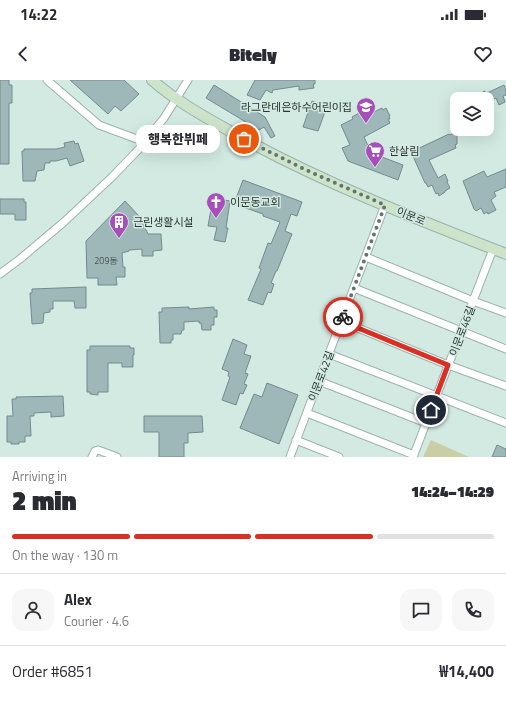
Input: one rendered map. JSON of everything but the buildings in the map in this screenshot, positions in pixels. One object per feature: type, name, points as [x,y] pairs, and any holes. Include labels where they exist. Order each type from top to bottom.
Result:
[{"type":"main road","name":"이문로","points":[[152,80],[177,99],[216,123],[282,159],[385,205],[506,254]]},
{"type":"street","points":[[47,80],[103,127],[145,142]]},
{"type":"street","points":[[0,274],[20,259],[86,202],[112,177],[145,142],[164,118],[188,80]]},
{"type":"street","name":"이문로42길","points":[[290,457],[385,205]]},
{"type":"street","name":"이문로46길","points":[[413,456],[493,249]]},
{"type":"street","points":[[366,257],[506,313]]},
{"type":"street","points":[[354,288],[506,349]]},
{"type":"street","points":[[341,321],[448,365],[506,386]]},
{"type":"street","points":[[329,354],[506,423]]},
{"type":"street","points":[[319,381],[426,423]]},
{"type":"street","points":[[307,413],[413,456]]},
{"type":"street","points":[[296,440],[339,457]]},
{"type":"street","points":[[92,457],[95,451],[98,450],[117,457]]},
{"type":"green space","points":[[431,440],[469,457],[423,457]]},
{"type":"way so far","points":[[244,139],[282,159],[385,205],[343,317]]},
{"type":"place","name":"라그란데은하수어린이집","points":[[366,124]]},
{"type":"place","name":"행복한뷔페","points":[[244,139]]},
{"type":"place","name":"한살림","points":[[375,168]]},
{"type":"place","name":"이문동교회","points":[[216,219]]},
{"type":"place","name":"근린생활시설","points":[[119,239]]},
{"type":"route","points":[[343,317],[341,321],[448,365],[431,410]]}]
